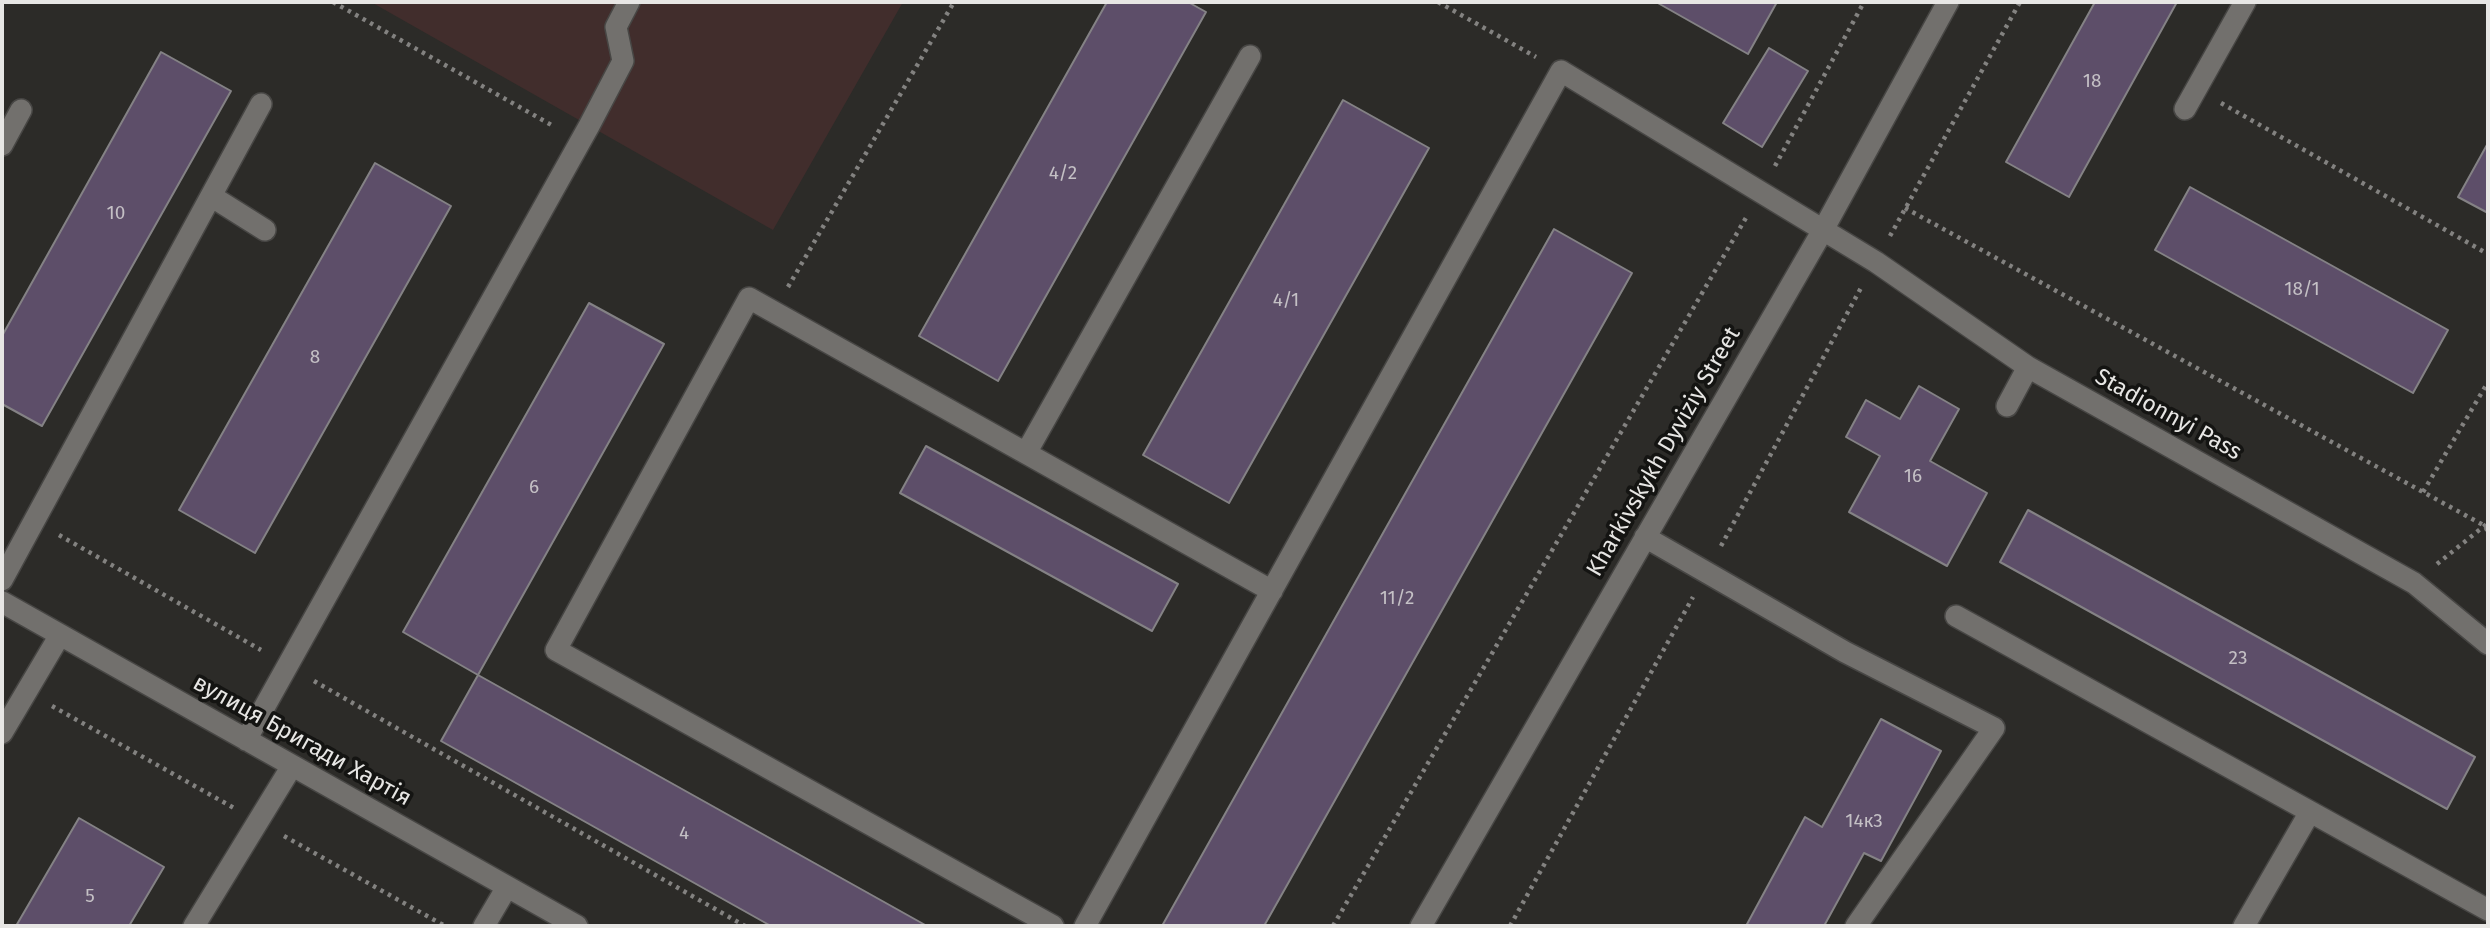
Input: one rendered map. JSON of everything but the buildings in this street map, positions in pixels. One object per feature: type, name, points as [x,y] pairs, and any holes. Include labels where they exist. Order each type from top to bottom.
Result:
[{"type":"street","points":[[246,740],[581,141],[623,61],[616,27],[629,2]]},
{"type":"street","name":"Kharkivskykh Dyviziy Street","points":[[1421,926],[1823,230],[1948,2]]},
{"type":"street","points":[[2185,109],[2245,2]]},
{"type":"street","points":[[1026,453],[1250,56]]},
{"type":"street","points":[[1085,926],[1561,71]]},
{"type":"street","name":"Stadionnyi Pass","points":[[1561,71],[1876,262],[2028,367],[2414,583],[2488,643]]},
{"type":"street","points":[[2,580],[261,104]]},
{"type":"street","points":[[2,145],[21,110]]},
{"type":"street","points":[[211,196],[265,230]]},
{"type":"street","points":[[1053,926],[556,650],[748,298],[1272,591]]},
{"type":"street","points":[[2007,406],[2028,367]]},
{"type":"street","points":[[1645,537],[1845,652],[1994,728],[1857,926]]},
{"type":"street","name":"вулиця Бригади Хартія","points":[[2,602],[577,926]]},
{"type":"street","points":[[1956,616],[2488,911]]},
{"type":"street","points":[[2,733],[60,635]]},
{"type":"street","points":[[194,926],[292,766]]},
{"type":"street","points":[[2244,926],[2310,811]]},
{"type":"street","points":[[484,926],[507,887]]},
{"type":"path","points":[[333,2],[581,141]]},
{"type":"path","points":[[774,312],[954,2]]},
{"type":"path","points":[[1438,2],[1561,71]]},
{"type":"path","points":[[1333,926],[1761,192],[1864,2]]},
{"type":"path","points":[[1510,926],[2020,2]]},
{"type":"path","points":[[2196,89],[2488,254]]},
{"type":"path","points":[[1905,208],[2486,525],[2488,532]]},
{"type":"path","points":[[2423,492],[2488,382]]},
{"type":"path","points":[[33,520],[745,926]]},
{"type":"path","points":[[2414,583],[2486,525]]},
{"type":"path","points":[[27,691],[445,926]]},
{"type":"shaded area","points":[[371,2],[903,2],[773,230]]}]
